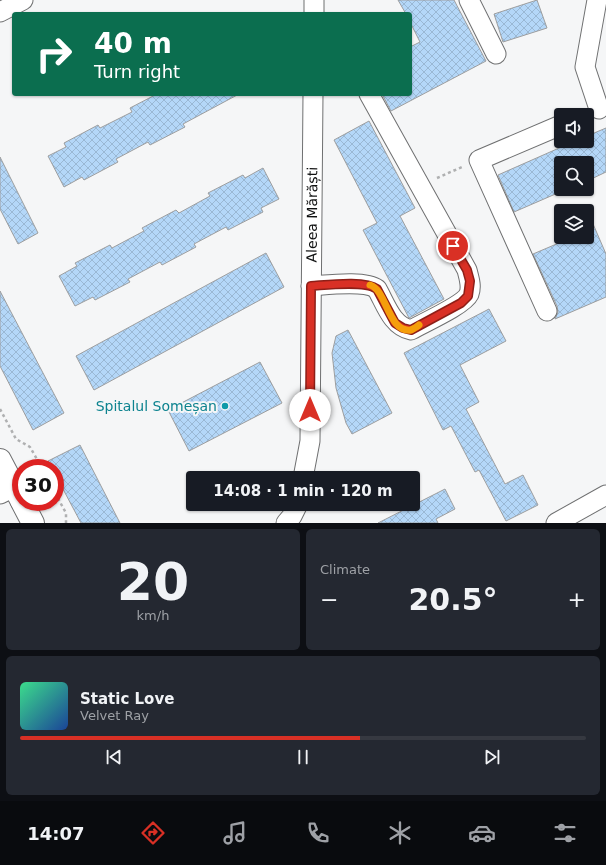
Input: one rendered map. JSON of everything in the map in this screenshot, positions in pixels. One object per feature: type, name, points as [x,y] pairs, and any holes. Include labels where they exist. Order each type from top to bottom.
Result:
[{"type":"main road","points":[[0,460],[12,491]]},
{"type":"main road","points":[[25,511],[33,523]]},
{"type":"street","points":[[0,12],[23,0]]},
{"type":"street","points":[[314,0],[314,12]]},
{"type":"street","points":[[469,0],[496,54]]},
{"type":"street","points":[[597,0],[585,67],[597,110]]},
{"type":"street","name":"Aleea Mărăști","points":[[304,471],[310,441],[313,96]]},
{"type":"street","points":[[311,286],[364,284],[373,286],[377,289],[395,323],[403,328],[411,330],[461,303],[468,296],[470,281],[468,275],[370,96]]},
{"type":"street","points":[[547,311],[479,160],[554,128]]},
{"type":"street","points":[[564,521],[606,495]]},
{"type":"street","points":[[286,523],[294,511]]},
{"type":"path","points":[[420,185],[479,160]]},
{"type":"path","points":[[0,408],[16,439],[30,447],[37,459]]},
{"type":"path","points":[[64,509],[66,513],[66,523]]},
{"type":"building","points":[[398,0],[454,0],[486,61],[391,111],[383,96],[412,96],[412,46],[420,42],[412,26],[412,12],[405,12]]},
{"type":"building","points":[[537,0],[547,28],[503,42],[494,14]]},
{"type":"building","points":[[153,96],[235,96],[183,124],[185,127],[150,145],[148,142],[116,159],[118,162],[84,180],[82,177],[64,187],[48,156],[66,147],[64,143],[98,125],[100,128],[132,112],[130,108]]},
{"type":"building","points":[[369,121],[415,208],[400,216],[444,299],[409,318],[363,230],[377,223],[334,140]]},
{"type":"building","points":[[606,128],[606,172],[594,178],[594,156],[554,156],[554,195],[514,212],[498,175],[559,148],[594,148],[594,133]]},
{"type":"building","points":[[0,157],[38,233],[18,244],[0,209]]},
{"type":"building","points":[[263,168],[279,199],[261,208],[263,212],[228,230],[226,227],[194,244],[196,247],[162,265],[160,262],[128,279],[130,282],[95,300],[93,297],[75,306],[59,276],[77,266],[75,263],[110,245],[112,248],[144,231],[142,228],[176,210],[179,213],[210,196],[208,193],[243,175],[245,178]]},
{"type":"building","points":[[594,226],[606,254],[606,297],[555,319],[558,312],[557,306],[533,254],[557,244],[594,244]]},
{"type":"building","points":[[266,253],[284,287],[94,390],[76,356]]},
{"type":"building","points":[[0,291],[64,413],[33,430],[0,366]]},
{"type":"building","points":[[489,309],[506,341],[460,365],[479,402],[466,409],[505,484],[523,475],[538,505],[506,521],[479,470],[475,472],[451,426],[443,430],[404,353]]},
{"type":"building","points":[[348,330],[392,413],[352,434],[346,423],[336,388],[332,353],[336,336]]},
{"type":"building","name":"Spitalul Someșan","points":[[260,362],[282,403],[189,451],[168,410]]},
{"type":"building","points":[[80,445],[120,523],[81,523],[64,491],[64,459],[52,459]]},
{"type":"building","points":[[445,489],[455,509],[436,519],[438,523],[378,523],[402,511],[420,511],[420,502]]},
{"type":"slow traffic","points":[[370,285],[377,289],[395,323],[403,328],[411,330],[419,325]]},
{"type":"place","name":"Spitalul Someșan","points":[[225,406]]},
{"type":"route","points":[[310,410],[311,286],[364,284],[373,286],[377,289],[395,323],[403,328],[411,330],[461,303],[468,296],[470,281],[467,270],[453,246]]}]
